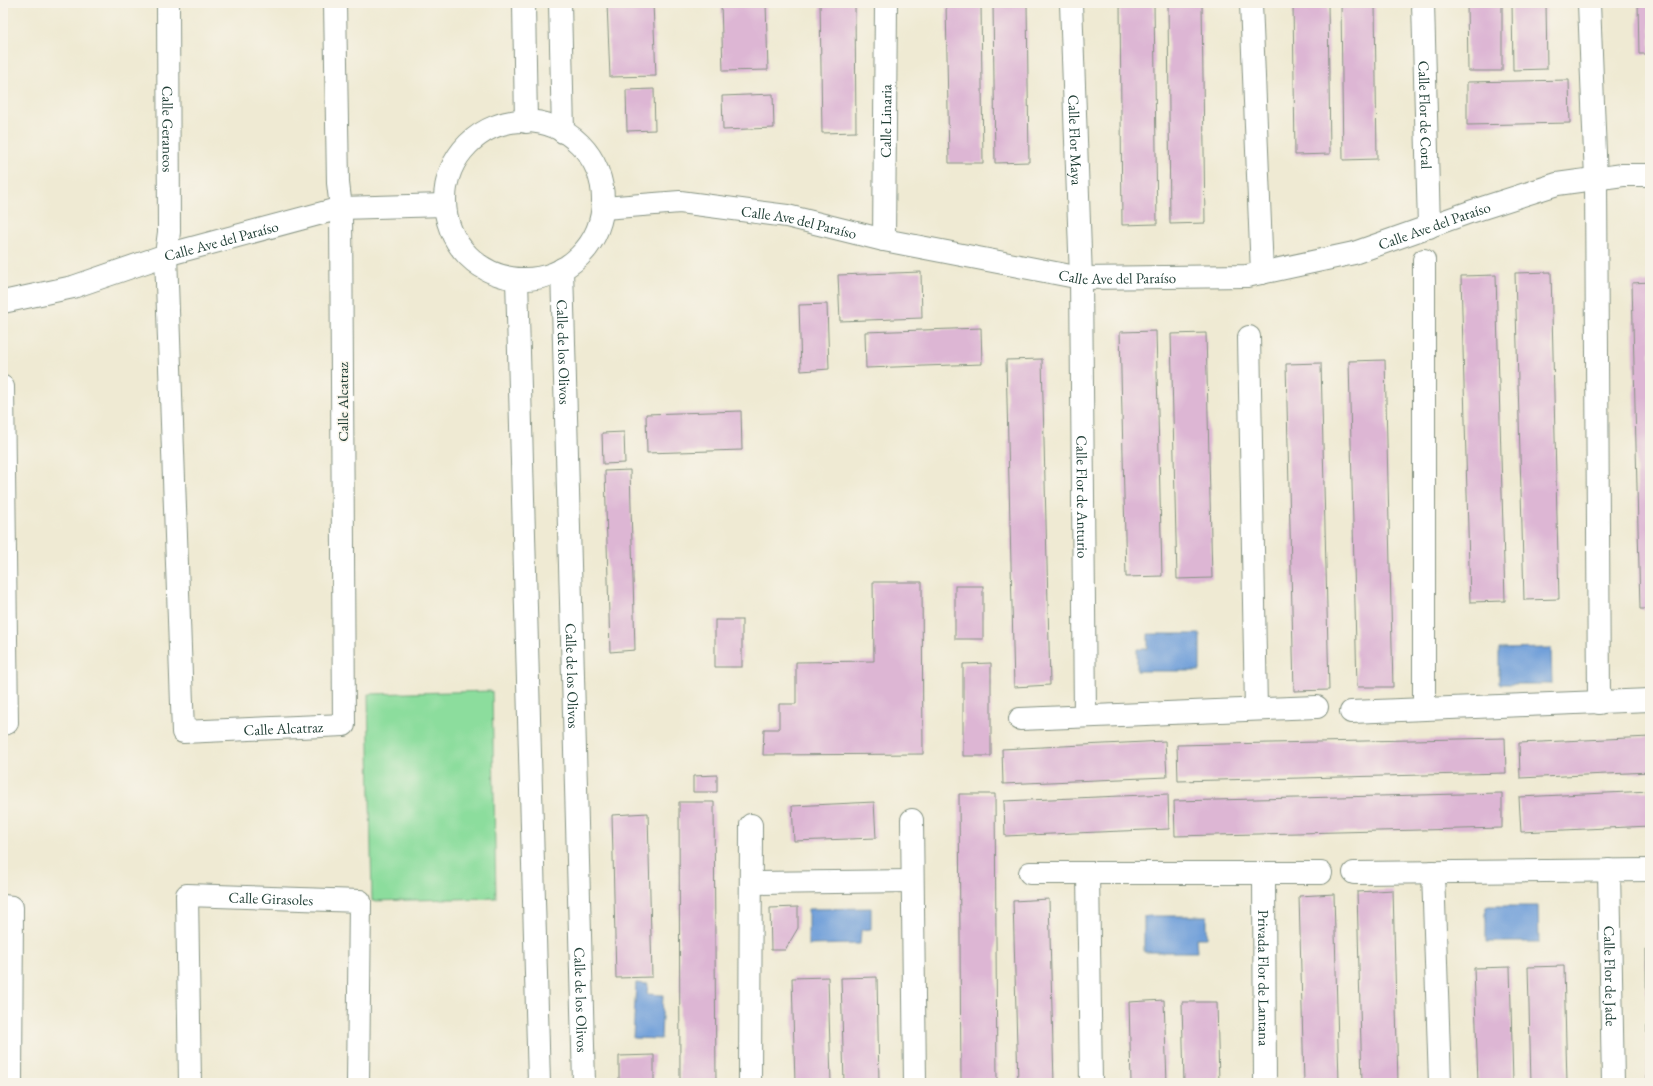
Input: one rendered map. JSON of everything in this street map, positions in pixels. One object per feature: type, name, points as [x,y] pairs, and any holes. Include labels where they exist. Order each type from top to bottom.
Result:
[{"type":"street","name":"Calle Geraneos","points":[[166,255],[169,232],[168,3]]},
{"type":"street","points":[[335,3],[338,183],[341,208]]},
{"type":"street","points":[[524,3],[526,122]]},
{"type":"street","points":[[560,3],[563,132]]},
{"type":"street","name":"Calle Linaria","points":[[884,240],[886,3]]},
{"type":"street","name":"Calle Flor Maya","points":[[1071,3],[1081,278]]},
{"type":"street","points":[[1252,3],[1262,273]]},
{"type":"street","name":"Calle Flor de Coral","points":[[1423,3],[1429,227]]},
{"type":"street","points":[[1589,3],[1596,179],[1599,703]]},
{"type":"street","points":[[508,122],[543,122],[563,132],[577,140],[590,154],[602,180],[604,208],[595,237],[575,262],[550,276],[526,280],[499,276],[466,254],[451,232],[444,205],[445,190],[454,164],[468,144],[491,128],[508,122]]},
{"type":"street","name":"Calle Ave del Paraíso","points":[[604,208],[680,202],[787,216],[884,240],[1081,278],[1247,276],[1354,253],[1557,184],[1623,175],[1650,175]]},
{"type":"street","name":"Calle Ave del Paraíso","points":[[3,302],[73,287],[166,255],[341,208],[444,205]]},
{"type":"street","name":"Calle Alcatraz","points":[[166,255],[183,732],[344,725],[341,208]]},
{"type":"street","points":[[1424,260],[1424,709]]},
{"type":"street","name":"Calle de los Olivos","points":[[562,269],[584,1083]]},
{"type":"street","name":"Calle Flor de Anturio","points":[[1081,278],[1085,715]]},
{"type":"street","points":[[517,279],[539,1083]]},
{"type":"street","points":[[1249,337],[1256,709]]},
{"type":"street","points":[[3,387],[7,724],[3,724]]},
{"type":"street","points":[[1350,712],[1650,700]]},
{"type":"street","points":[[1020,719],[1085,715],[1317,707]]},
{"type":"street","points":[[912,820],[916,1083]]},
{"type":"street","points":[[750,1083],[751,825]]},
{"type":"street","name":"Calle Flor de Jade","points":[[1609,870],[1613,1083]]},
{"type":"street","points":[[1354,873],[1650,870]]},
{"type":"street","points":[[1433,872],[1440,1083]]},
{"type":"street","points":[[1030,873],[1321,873]]},
{"type":"street","points":[[1088,873],[1091,1083]]},
{"type":"street","name":"Privada Flor de Lantana","points":[[1264,873],[1266,1083]]},
{"type":"street","points":[[751,883],[912,881]]},
{"type":"street","name":"Calle Girasoles","points":[[190,1083],[187,895],[360,900],[358,1083]]},
{"type":"street","points":[[3,906],[12,907],[11,1083]]},
{"type":"green space","points":[[492,691],[496,898],[372,901],[368,694]]},
{"type":"water","points":[[1148,634],[1200,634],[1200,671],[1137,671],[1137,649],[1148,649]]},
{"type":"water","points":[[1551,648],[1552,684],[1499,684],[1499,649]]},
{"type":"water","points":[[1486,906],[1538,906],[1539,942],[1486,942]]},
{"type":"water","points":[[871,908],[871,929],[861,930],[860,944],[808,945],[808,909]]},
{"type":"water","points":[[1144,916],[1207,916],[1207,938],[1196,938],[1197,952],[1144,952]]},
{"type":"water","points":[[636,983],[648,984],[647,994],[663,995],[661,1039],[633,1038]]},
{"type":"building","points":[[607,3],[653,3],[656,76],[610,77]]},
{"type":"building","points":[[721,3],[766,3],[768,70],[723,71]]},
{"type":"building","points":[[820,3],[855,3],[856,132],[822,133]]},
{"type":"building","points":[[946,3],[981,3],[983,163],[949,163]]},
{"type":"building","points":[[993,3],[1027,3],[1029,162],[995,163]]},
{"type":"building","points":[[1120,3],[1154,3],[1157,224],[1122,225]]},
{"type":"building","points":[[1168,3],[1202,3],[1205,223],[1170,224]]},
{"type":"building","points":[[1293,3],[1328,3],[1330,154],[1295,155]]},
{"type":"building","points":[[1341,3],[1375,3],[1377,159],[1343,160]]},
{"type":"building","points":[[1467,3],[1502,3],[1502,71],[1468,71]]},
{"type":"building","points":[[1512,3],[1546,3],[1547,69],[1513,70]]},
{"type":"building","points":[[1638,3],[1650,3],[1650,54],[1639,54]]},
{"type":"building","points":[[1569,80],[1570,123],[1467,125],[1467,82]]},
{"type":"building","points":[[654,89],[655,130],[627,131],[626,90]]},
{"type":"building","points":[[773,94],[774,128],[723,130],[722,96]]},
{"type":"building","points":[[921,272],[922,318],[840,321],[838,275]]},
{"type":"building","points":[[1551,272],[1559,599],[1524,600],[1515,273]]},
{"type":"building","points":[[1496,275],[1505,601],[1470,602],[1461,276]]},
{"type":"building","points":[[1650,282],[1650,609],[1640,609],[1632,283]]},
{"type":"building","points":[[827,304],[829,369],[801,371],[799,305]]},
{"type":"building","points":[[981,328],[982,364],[866,368],[865,332]]},
{"type":"building","points":[[1156,331],[1162,576],[1126,577],[1120,332]]},
{"type":"building","points":[[1206,333],[1212,578],[1177,579],[1171,334]]},
{"type":"building","points":[[1042,359],[1050,685],[1014,687],[1006,360]]},
{"type":"building","points":[[1385,360],[1393,687],[1357,687],[1349,361]]},
{"type":"building","points":[[1321,363],[1329,690],[1294,691],[1286,364]]},
{"type":"building","points":[[741,411],[742,450],[647,453],[646,414]]},
{"type":"building","points":[[624,432],[625,463],[603,464],[602,433]]},
{"type":"building","points":[[630,470],[635,650],[610,652],[605,471]]},
{"type":"building","points":[[873,582],[922,582],[923,754],[763,755],[764,729],[779,729],[779,704],[796,704],[796,662],[874,661]]},
{"type":"building","points":[[955,586],[983,586],[983,639],[955,639]]},
{"type":"building","points":[[715,620],[742,620],[742,667],[715,667]]},
{"type":"building","points":[[991,663],[991,756],[963,756],[963,664]]},
{"type":"building","points":[[1650,737],[1650,772],[1520,778],[1519,743]]},
{"type":"building","points":[[1505,738],[1506,773],[1178,781],[1177,745]]},
{"type":"building","points":[[1165,741],[1167,777],[1003,784],[1002,749]]},
{"type":"building","points":[[717,775],[717,792],[693,792],[693,776]]},
{"type":"building","points":[[1650,791],[1650,826],[1521,832],[1519,797]]},
{"type":"building","points":[[1502,793],[1502,828],[1175,836],[1174,801]]},
{"type":"building","points":[[959,794],[995,794],[997,1083],[961,1083]]},
{"type":"building","points":[[1168,794],[1169,829],[1005,836],[1004,801]]},
{"type":"building","points":[[679,802],[714,802],[716,1083],[680,1083]]},
{"type":"building","points":[[874,802],[876,838],[794,841],[792,806]]},
{"type":"building","points":[[648,813],[652,977],[616,978],[612,815]]},
{"type":"building","points":[[1393,890],[1398,1083],[1362,1083],[1357,892]]},
{"type":"building","points":[[1334,894],[1339,1083],[1304,1083],[1299,896]]},
{"type":"building","points":[[1049,899],[1054,1083],[1018,1083],[1013,901]]},
{"type":"building","points":[[798,907],[798,928],[785,950],[771,950],[770,908]]},
{"type":"building","points":[[1646,949],[1650,949],[1650,1083],[1647,1083]]},
{"type":"building","points":[[1564,966],[1567,1083],[1531,1083],[1528,967]]},
{"type":"building","points":[[1510,967],[1513,1083],[1478,1083],[1474,968]]},
{"type":"building","points":[[828,977],[831,1083],[795,1083],[792,978]]},
{"type":"building","points":[[877,977],[879,1083],[844,1083],[841,978]]},
{"type":"building","points":[[1164,1000],[1167,1083],[1131,1083],[1129,1002]]},
{"type":"building","points":[[1182,1002],[1217,1002],[1219,1083],[1184,1083]]},
{"type":"building","points":[[654,1055],[654,1083],[619,1083],[619,1056]]}]
